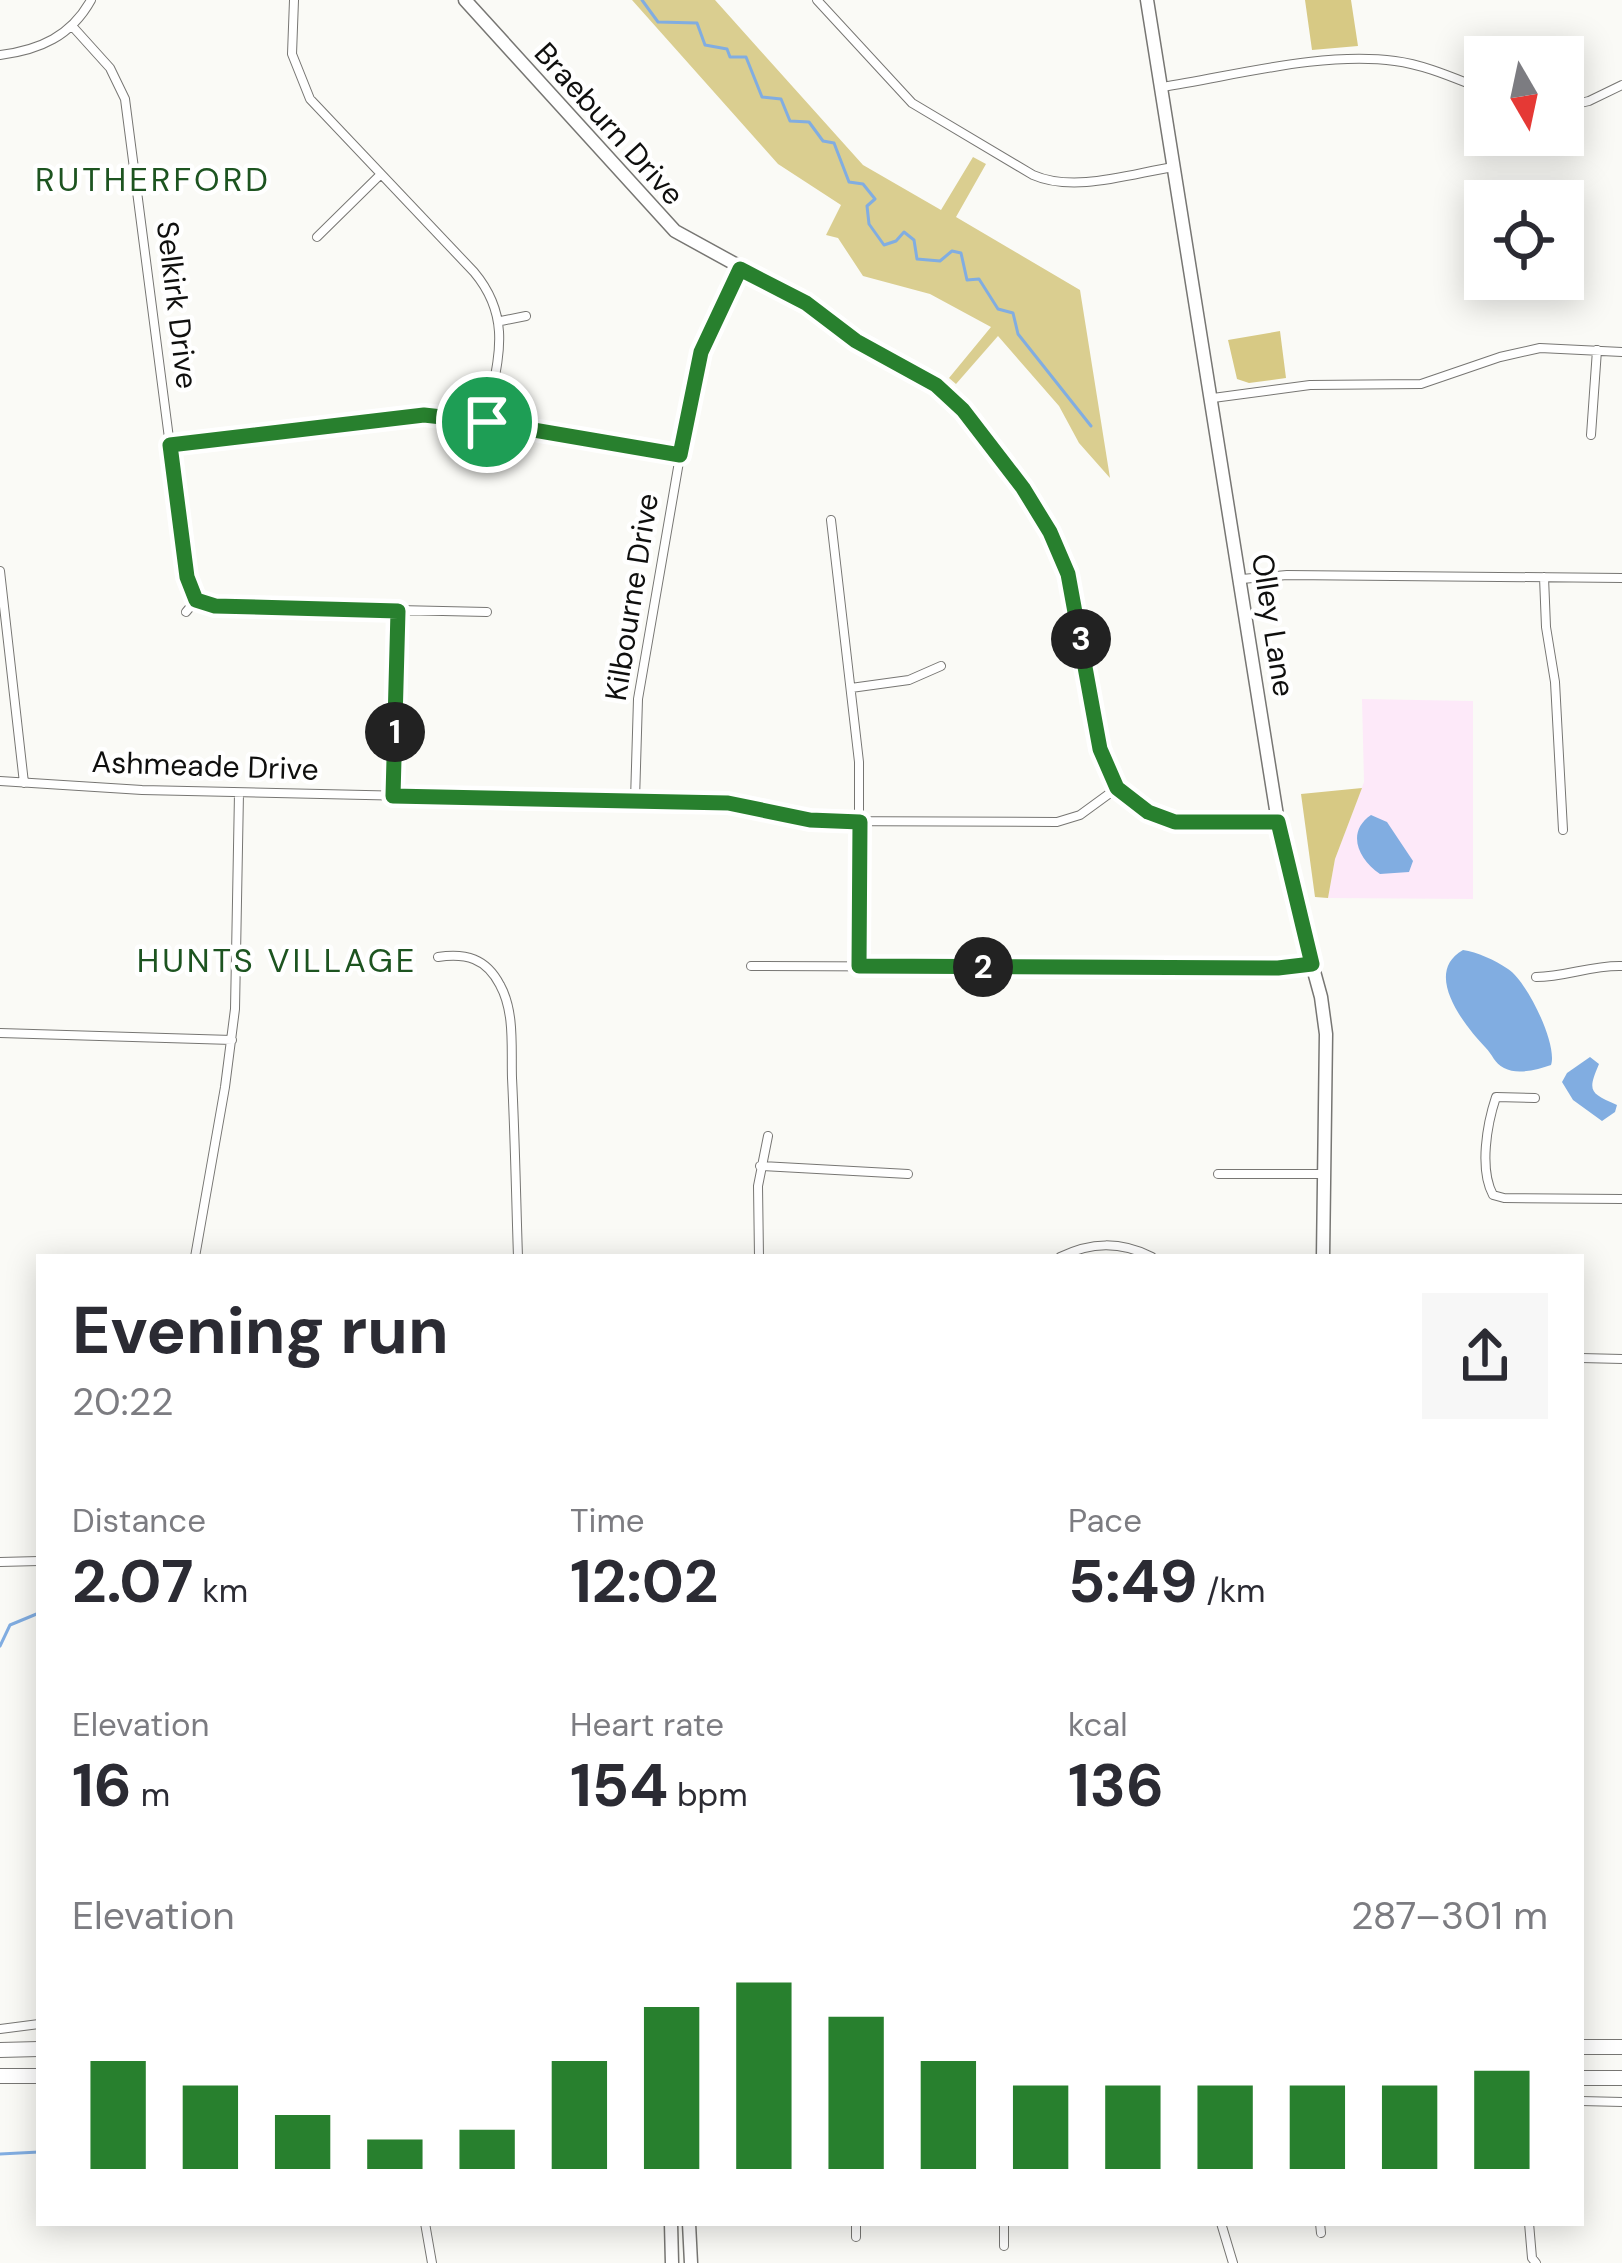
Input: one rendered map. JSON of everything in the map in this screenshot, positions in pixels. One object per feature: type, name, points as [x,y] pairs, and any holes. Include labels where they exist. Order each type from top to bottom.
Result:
[{"type":"main road","points":[[1584,2047],[1622,2047]]},
{"type":"main road","points":[[0,2050],[36,2049]]},
{"type":"main road","points":[[0,2076],[36,2076]]},
{"type":"main road","points":[[1584,2078],[1622,2078]]},
{"type":"street","points":[[0,55],[46,43],[73,27],[91,0]]},
{"type":"street","points":[[294,0],[290,37],[302,85],[319,111],[485,285],[501,321],[487,422]]},
{"type":"street","name":"Braeburn Drive","points":[[465,0],[653,211],[688,241],[806,303],[856,341],[936,385],[963,410],[1023,488],[1068,574],[1100,749],[1117,788]]},
{"type":"street","points":[[817,0],[912,103],[1033,175],[1061,183],[1174,167]]},
{"type":"street","name":"Olley Lane","points":[[1148,0],[1278,822],[1326,1034],[1323,1254]]},
{"type":"street","name":"Selkirk Drive","points":[[73,27],[110,68],[125,99],[187,577],[196,600]]},
{"type":"street","points":[[1162,87],[1321,62],[1378,59],[1464,82]]},
{"type":"street","points":[[1584,102],[1622,85]]},
{"type":"street","points":[[317,237],[380,175]]},
{"type":"street","name":"Kilbourne Drive","points":[[635,800],[638,699],[680,455],[701,352],[740,269]]},
{"type":"street","points":[[501,321],[526,316]]},
{"type":"street","points":[[1213,398],[1310,385],[1421,384],[1523,350],[1622,352]]},
{"type":"street","points":[[1591,435],[1597,350]]},
{"type":"street","points":[[170,445],[406,416],[487,422],[680,455]]},
{"type":"street","points":[[831,520],[851,688],[860,822],[859,966]]},
{"type":"street","points":[[0,571],[24,783]]},
{"type":"street","points":[[1242,580],[1287,575],[1622,578]]},
{"type":"street","points":[[1544,577],[1563,830]]},
{"type":"street","points":[[186,611],[196,600],[215,606],[487,612]]},
{"type":"street","points":[[393,796],[398,611]]},
{"type":"street","points":[[851,688],[909,680],[941,666]]},
{"type":"street","name":"Ashmeade Drive","points":[[0,781],[239,793],[728,803],[810,820],[860,822],[1057,823],[1080,815],[1117,788]]},
{"type":"street","points":[[1117,788],[1148,812],[1175,822],[1278,822]]},
{"type":"street","points":[[196,1254],[232,1040],[239,793]]},
{"type":"street","points":[[438,956],[459,953],[479,961],[498,980],[506,997],[512,1035],[518,1254]]},
{"type":"street","points":[[751,965],[1278,968],[1312,964]]},
{"type":"street","points":[[1536,977],[1565,977],[1592,965],[1622,965]]},
{"type":"street","points":[[0,1033],[232,1040]]},
{"type":"street","points":[[1535,1098],[1496,1097],[1488,1125],[1487,1176],[1493,1195],[1622,1199]]},
{"type":"street","points":[[759,1254],[760,1166],[768,1136]]},
{"type":"street","points":[[760,1166],[908,1174]]},
{"type":"street","points":[[1217,1174],[1325,1174]]},
{"type":"street","points":[[1070,1254],[1100,1245],[1144,1254]]},
{"type":"street","points":[[1584,1358],[1622,1359]]},
{"type":"street","points":[[0,1562],[36,1561]]},
{"type":"street","points":[[0,2029],[36,2024]]},
{"type":"street","points":[[1584,2101],[1622,2102]]},
{"type":"street","points":[[426,2226],[432,2263]]},
{"type":"street","points":[[670,2226],[672,2263]]},
{"type":"street","points":[[689,2226],[691,2263]]},
{"type":"street","points":[[856,2226],[856,2237]]},
{"type":"street","points":[[1004,2226],[1004,2246]]},
{"type":"street","points":[[1222,2226],[1233,2263]]},
{"type":"street","points":[[1529,2226],[1536,2263]]},
{"type":"shaded area","points":[[632,0],[715,0],[863,165],[941,210],[973,157],[986,164],[956,217],[1080,290],[1110,478],[1079,443],[1059,406],[998,336],[956,384],[949,378],[991,327],[930,294],[863,276],[838,238],[826,235],[841,205],[778,164]]},
{"type":"shaded area","points":[[1305,0],[1351,0],[1358,46],[1312,50]]},
{"type":"shaded area","points":[[1280,331],[1286,378],[1249,383],[1237,379],[1228,340]]},
{"type":"shaded area","points":[[1362,699],[1473,701],[1473,899],[1328,898],[1335,859],[1364,782]]},
{"type":"shaded area","points":[[1362,788],[1335,859],[1328,898],[1315,897],[1301,794]]},
{"type":"water","points":[[1371,815],[1387,822],[1413,861],[1409,872],[1380,874],[1366,861],[1357,837]]},
{"type":"water","points":[[1463,950],[1503,966],[1524,986],[1550,1043],[1551,1065],[1521,1071],[1504,1068],[1467,1026],[1451,999],[1446,972]]},
{"type":"water","points":[[1590,1057],[1599,1064],[1593,1091],[1617,1105],[1602,1121],[1573,1100],[1562,1082]]},
{"type":"waterway","points":[[642,0],[658,22],[697,23],[705,45],[727,49],[730,57],[746,57],[762,97],[781,99],[790,121],[809,122],[823,141],[834,143],[849,182],[863,184],[875,199],[867,206],[869,224],[884,245],[904,232],[914,240],[917,259],[940,261],[952,251],[961,253],[967,280],[979,279],[998,309],[1013,313],[1018,334],[1091,426]]},
{"type":"waterway","points":[[0,1646],[10,1625],[36,1614]]},
{"type":"waterway","points":[[0,2154],[36,2152]]},
{"type":"district","name":"RUTHERFORD","points":[[153,179]]},
{"type":"district","name":"HUNTS VILLAGE","points":[[277,960]]},
{"type":"route","points":[[740,269],[806,303],[856,341],[925,377],[963,410],[1023,488],[1060,553],[1076,608],[1100,749],[1117,788],[1148,812],[1175,822],[1278,822],[1312,964],[1278,968],[859,966],[860,822],[796,818],[728,803],[393,796],[398,611],[199,603],[189,586],[170,445],[406,416],[487,422],[680,455],[701,352],[740,269]]}]
